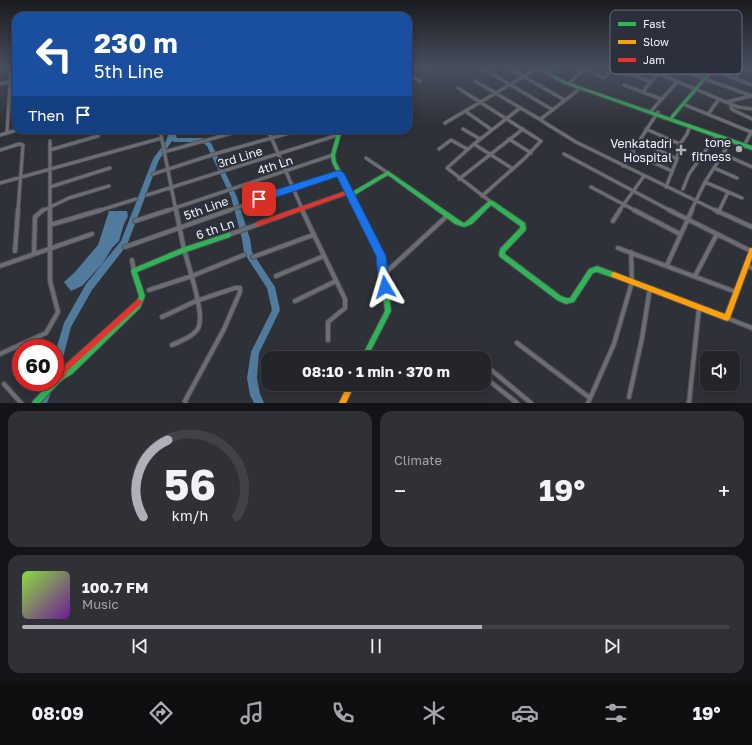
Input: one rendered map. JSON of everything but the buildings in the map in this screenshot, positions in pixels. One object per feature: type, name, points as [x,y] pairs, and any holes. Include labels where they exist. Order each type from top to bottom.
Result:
[{"type":"street","points":[[7,133],[10,87]]},
{"type":"street","points":[[484,87],[576,142],[622,166],[752,227]]},
{"type":"street","points":[[445,123],[508,87]]},
{"type":"street","points":[[514,87],[553,110]]},
{"type":"street","points":[[542,87],[566,100]]},
{"type":"street","points":[[575,87],[752,144]]},
{"type":"street","points":[[584,87],[752,148]]},
{"type":"street","points":[[629,87],[661,99]]},
{"type":"street","points":[[643,92],[647,87]]},
{"type":"street","points":[[622,166],[640,141],[661,99],[672,87]]},
{"type":"street","points":[[688,87],[745,109],[752,108]]},
{"type":"street","points":[[672,117],[698,87]]},
{"type":"street","points":[[727,87],[752,96]]},
{"type":"street","points":[[458,88],[541,141],[540,145],[482,196]]},
{"type":"street","points":[[541,120],[577,91],[578,88]]},
{"type":"street","points":[[727,102],[752,96]]},
{"type":"street","points":[[708,114],[719,99]]},
{"type":"street","points":[[683,104],[752,132],[746,142]]},
{"type":"street","points":[[732,104],[731,108],[733,110],[752,119]]},
{"type":"street","points":[[520,108],[467,149],[447,168],[448,171],[523,225],[522,229],[502,251],[502,255],[563,300],[572,300],[594,269],[600,269],[752,328]]},
{"type":"street","points":[[465,111],[492,130]]},
{"type":"street","points":[[666,187],[677,159],[680,144],[687,134],[690,126]]},
{"type":"street","points":[[464,129],[480,139]]},
{"type":"street","points":[[459,179],[523,129]]},
{"type":"street","points":[[646,129],[680,144]]},
{"type":"street","points":[[0,135],[12,132]]},
{"type":"street","points":[[161,134],[184,250],[192,276],[200,319],[200,326],[191,335],[172,345]]},
{"type":"street","points":[[164,152],[229,134]]},
{"type":"street","points":[[269,134],[301,209],[345,300],[346,306],[326,324],[328,340]]},
{"type":"street","points":[[153,174],[218,153],[287,134]]},
{"type":"street","name":"3rd Line","points":[[147,195],[336,134]]},
{"type":"street","points":[[339,134],[333,155],[334,162],[381,256],[388,311],[368,351]]},
{"type":"street","points":[[50,150],[98,136]]},
{"type":"street","points":[[683,189],[689,174],[716,136]]},
{"type":"street","points":[[0,183],[162,138]]},
{"type":"street","points":[[509,139],[531,153]]},
{"type":"street","points":[[439,149],[453,140],[467,149]]},
{"type":"street","points":[[640,141],[677,159]]},
{"type":"street","points":[[667,265],[695,201],[705,182],[731,141]]},
{"type":"street","points":[[0,354],[46,333],[56,316],[58,307],[51,287],[50,142]]},
{"type":"street","points":[[0,150],[20,144],[23,145],[15,251]]},
{"type":"street","points":[[474,144],[513,169]]},
{"type":"street","points":[[632,153],[672,171]]},
{"type":"street","points":[[564,154],[687,219],[752,250],[727,318]]},
{"type":"street","points":[[723,154],[752,167]]},
{"type":"street","name":"4th Ln","points":[[135,221],[176,206],[333,155]]},
{"type":"street","points":[[366,158],[464,225],[470,222],[490,202]]},
{"type":"street","points":[[50,187],[110,168]]},
{"type":"street","points":[[714,168],[737,178]]},
{"type":"street","name":"5th Line","points":[[125,248],[292,188],[339,173]]},
{"type":"street","name":"6 th Ln","points":[[134,271],[184,250],[350,193],[388,173]]},
{"type":"street","points":[[613,221],[644,176]]},
{"type":"street","points":[[705,182],[742,198]]},
{"type":"street","points":[[34,254],[36,214],[43,208],[50,205],[109,186]]},
{"type":"street","points":[[591,187],[680,234]]},
{"type":"street","points":[[718,212],[728,192]]},
{"type":"street","points":[[50,225],[136,198]]},
{"type":"street","points":[[383,275],[448,215]]},
{"type":"street","points":[[0,266],[92,234]]},
{"type":"street","points":[[695,276],[717,234]]},
{"type":"street","points":[[253,257],[314,235]]},
{"type":"street","points":[[618,248],[736,292]]},
{"type":"street","points":[[517,343],[589,400],[614,344],[632,282],[631,252]]},
{"type":"street","points":[[149,290],[192,276],[244,255]]},
{"type":"street","points":[[276,276],[324,256]]},
{"type":"street","points":[[35,403],[60,378],[66,368],[139,302],[142,296],[132,260]]},
{"type":"street","points":[[746,265],[752,268]]},
{"type":"street","points":[[295,301],[336,281]]},
{"type":"street","points":[[162,317],[196,301],[235,288],[240,288],[241,290],[224,329],[184,401],[186,403]]},
{"type":"street","points":[[630,397],[650,288]]},
{"type":"street","points":[[689,403],[699,308]]},
{"type":"street","points":[[491,370],[531,403]]},
{"type":"street","points":[[491,382],[517,403]]},
{"type":"street","points":[[4,384],[20,403]]},
{"type":"street","points":[[342,403],[348,391]]},
{"type":"water","points":[[109,211],[127,211],[128,216],[119,241],[112,248],[103,263],[82,286],[71,291],[64,282],[75,272],[98,245]]},
{"type":"waterway","points":[[63,339],[67,326],[89,287],[124,243],[156,159],[169,142],[171,134]]},
{"type":"waterway","points":[[172,134],[175,140],[202,140],[209,145],[234,197],[246,239],[248,253],[271,287],[276,310],[255,352],[252,378],[255,395],[259,403]]},
{"type":"waterway","points":[[42,403],[47,391]]},
{"type":"traffic: fast","points":[[577,87],[752,148]]},
{"type":"traffic: fast","points":[[672,117],[698,87]]},
{"type":"traffic: fast","points":[[339,134],[333,155],[334,162],[381,256],[388,311],[368,351]]},
{"type":"traffic: fast","points":[[351,195],[388,173],[457,222],[464,225],[470,222],[491,202],[523,225],[523,229],[502,251],[502,255],[559,298],[566,301],[572,300],[591,271],[597,269],[614,275]]},
{"type":"traffic: fast","points":[[35,403],[60,378],[70,372],[138,306],[142,296],[134,271],[184,250],[228,235]]},
{"type":"traffic: slow","points":[[614,275],[727,318],[752,250]]},
{"type":"traffic: slow","points":[[342,403],[348,391]]},
{"type":"traffic: jam","points":[[259,224],[349,192]]},
{"type":"traffic: jam","points":[[64,372],[66,368],[139,302]]},
{"type":"place","name":"tone fitness","points":[[739,149]]},
{"type":"place","name":"Venkatadri Hospital","points":[[681,150]]},
{"type":"route","points":[[259,199],[339,173],[381,256],[385,287]]}]
